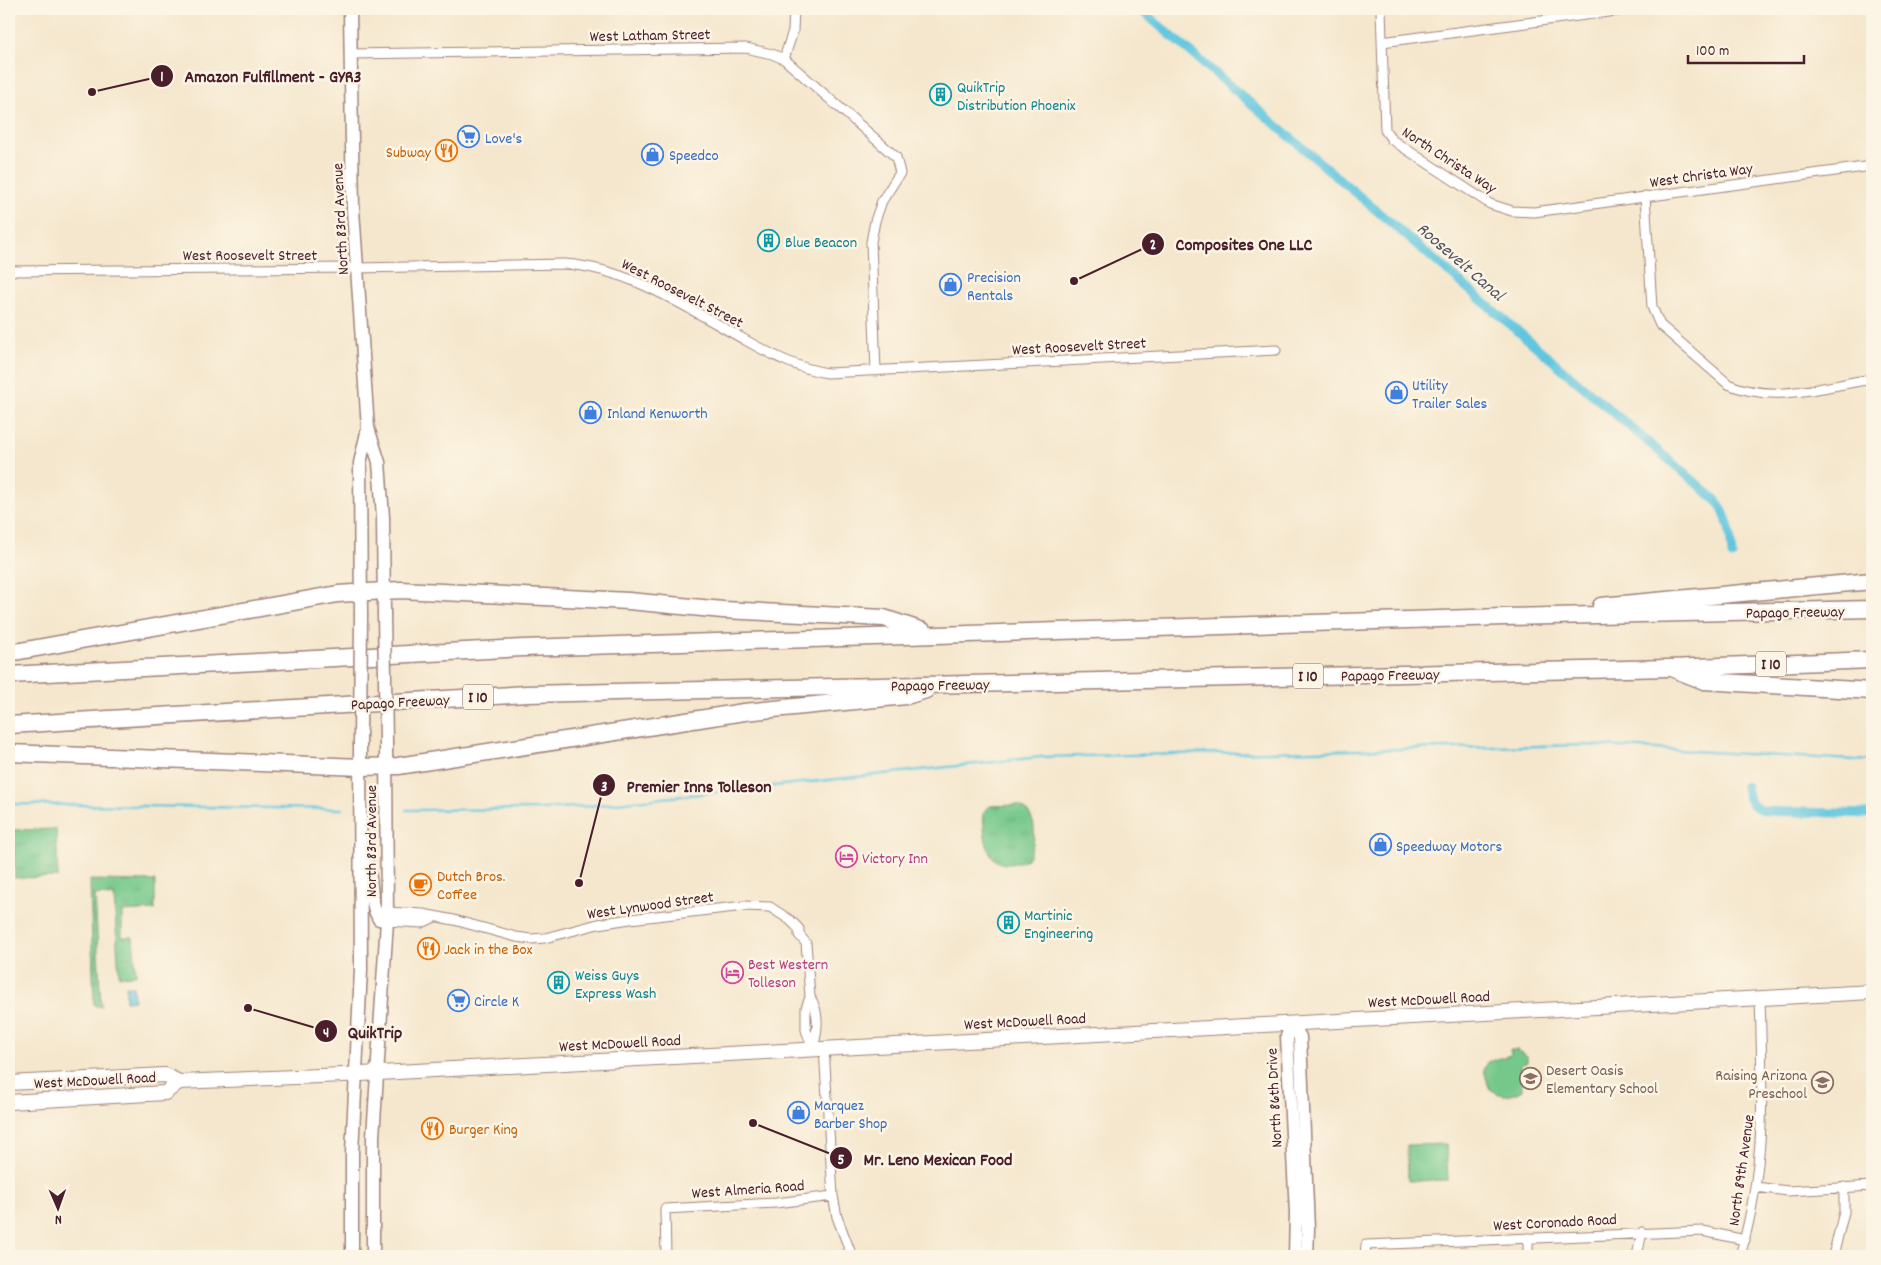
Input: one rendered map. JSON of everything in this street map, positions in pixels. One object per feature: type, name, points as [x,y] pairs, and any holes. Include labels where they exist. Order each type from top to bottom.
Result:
[{"type":"highway","points":[[1504,618],[1649,600],[1714,597],[1872,581]]},
{"type":"highway","points":[[9,653],[362,591],[385,590],[629,602],[723,610],[884,618],[934,635]]},
{"type":"highway","name":"Papago Freeway","points":[[9,675],[523,648],[1504,618],[1872,609]]},
{"type":"highway","name":"Papago Freeway","points":[[9,725],[527,694],[1669,668],[1872,660]]},
{"type":"highway","points":[[1669,668],[1704,681],[1872,691]]},
{"type":"highway","points":[[9,753],[361,767],[386,766],[744,712],[906,696],[947,684]]},
{"type":"main road","name":"North 83rd Avenue","points":[[350,9],[352,174],[357,268],[368,428],[379,462],[385,590],[387,917],[372,1166],[373,1256]]},
{"type":"main road","name":"North 83rd Avenue","points":[[352,1256],[352,1163],[361,970],[360,746],[362,591],[360,463],[368,428]]},
{"type":"main road","points":[[361,848],[370,866],[374,910],[379,919],[387,917]]},
{"type":"main road","name":"West McDowell Road","points":[[9,1083],[165,1074],[179,1082],[377,1074],[818,1048],[1872,992]]},
{"type":"main road","name":"North 86th Drive","points":[[1292,1024],[1300,1037],[1302,1243],[1307,1256]]},
{"type":"main road","name":"West McDowell Road","points":[[9,1102],[165,1093],[179,1082]]},
{"type":"main road","name":"North 86th Drive","points":[[1295,1256],[1302,1243]]},
{"type":"street","points":[[784,59],[794,31],[794,9]]},
{"type":"street","name":"North Christa Way","points":[[1381,9],[1385,130],[1392,140],[1490,204],[1512,211],[1534,212]]},
{"type":"street","points":[[1382,42],[1631,9]]},
{"type":"street","name":"West Latham Street","points":[[350,54],[740,48],[761,50],[784,59],[896,156],[900,172],[882,201],[875,221],[871,242],[876,372]]},
{"type":"street","name":"West Christa Way","points":[[1534,212],[1872,166]]},
{"type":"street","points":[[1645,196],[1652,307],[1655,317],[1660,325],[1728,384],[1742,390],[1776,394],[1872,379]]},
{"type":"street","name":"West Roosevelt Street","points":[[9,270],[357,268],[564,264],[589,266],[630,279],[768,352],[802,367],[828,373],[1276,350]]},
{"type":"street","name":"West Lynwood Street","points":[[387,917],[422,923],[433,918],[467,922],[507,935],[531,939],[553,937],[612,922],[744,906],[770,907],[783,913],[799,929],[799,935],[806,943],[810,997],[806,1008],[806,1030],[818,1048]]},
{"type":"street","name":"North 89th Avenue","points":[[1740,1256],[1755,1187],[1761,1142],[1764,1095],[1760,998]]},
{"type":"street","points":[[818,1048],[833,1196],[838,1217],[852,1256]]},
{"type":"street","points":[[1755,1187],[1788,1191],[1872,1186]]},
{"type":"street","points":[[1833,1256],[1844,1212],[1844,1187]]},
{"type":"street","name":"West Almeria Road","points":[[666,1256],[665,1209],[776,1203],[833,1196]]},
{"type":"street","name":"West Coronado Road","points":[[1365,1256],[1366,1245],[1642,1232],[1712,1231],[1745,1240]]},
{"type":"street","points":[[1637,1256],[1642,1232]]},
{"type":"street","points":[[1528,1238],[1528,1256]]},
{"type":"green space","points":[[1017,805],[1029,814],[1032,821],[1034,828],[1033,844],[1027,859],[1003,864],[990,854],[985,835],[983,813],[990,806]]},
{"type":"green space","points":[[56,829],[58,877],[15,878],[13,830]]},
{"type":"green space","points":[[90,880],[155,881],[155,910],[122,912],[122,937],[133,937],[136,975],[119,976],[114,896],[95,895],[101,1007],[94,1005]]},
{"type":"green space","points":[[1510,1050],[1517,1050],[1527,1057],[1527,1063],[1521,1064],[1522,1090],[1518,1093],[1505,1095],[1489,1088],[1484,1070],[1487,1062],[1511,1055]]},
{"type":"green space","points":[[1446,1144],[1448,1180],[1408,1181],[1407,1145]]},
{"type":"water","points":[[126,986],[133,986],[134,1000],[126,1001]]},
{"type":"waterway","name":"Roosevelt Canal","points":[[1140,9],[1716,500],[1727,519],[1732,556]]},
{"type":"waterway","points":[[406,810],[542,809],[589,806],[1040,757],[1585,745],[1872,761]]},
{"type":"waterway","name":"Roosevelt Canal","points":[[1746,786],[1753,805],[1765,811],[1872,814]]},
{"type":"waterway","points":[[9,804],[342,809]]},
{"type":"place","name":"Amazon Fulfillment - GYR3","points":[[92,92]]},
{"type":"place","name":"QuikTrip Distribution Phoenix","points":[[941,95]]},
{"type":"place","name":"Love's","points":[[469,137]]},
{"type":"place","name":"Subway","points":[[447,151]]},
{"type":"place","name":"Speedco","points":[[653,154]]},
{"type":"place","name":"Blue Beacon","points":[[769,241]]},
{"type":"place","name":"Composites One LLC","points":[[1074,281]]},
{"type":"place","name":"Precision Rentals","points":[[951,285]]},
{"type":"place","name":"Utility Trailer Sales","points":[[1396,393]]},
{"type":"place","name":"Inland Kenworth","points":[[591,412]]},
{"type":"place","name":"Speedway Motors","points":[[1380,845]]},
{"type":"place","name":"Victory Inn","points":[[846,857]]},
{"type":"place","name":"Premier Inns Tolleson","points":[[579,883]]},
{"type":"place","name":"Dutch Bros. Coffee","points":[[421,884]]},
{"type":"place","name":"Martinic Engineering","points":[[1008,923]]},
{"type":"place","name":"Jack in the Box","points":[[428,948]]},
{"type":"place","name":"Best Western Tolleson","points":[[732,972]]},
{"type":"place","name":"Weiss Guys Express Wash","points":[[559,983]]},
{"type":"place","name":"Circle K","points":[[458,1000]]},
{"type":"place","name":"QuikTrip","points":[[248,1008]]},
{"type":"place","name":"Desert Oasis Elementary School","points":[[1530,1078]]},
{"type":"place","name":"Raising Arizona Preschool","points":[[1823,1083]]},
{"type":"place","name":"Marquez Barber Shop","points":[[798,1113]]},
{"type":"place","name":"Mr. Leno Mexican Food","points":[[753,1123]]},
{"type":"place","name":"Burger King","points":[[433,1128]]}]
